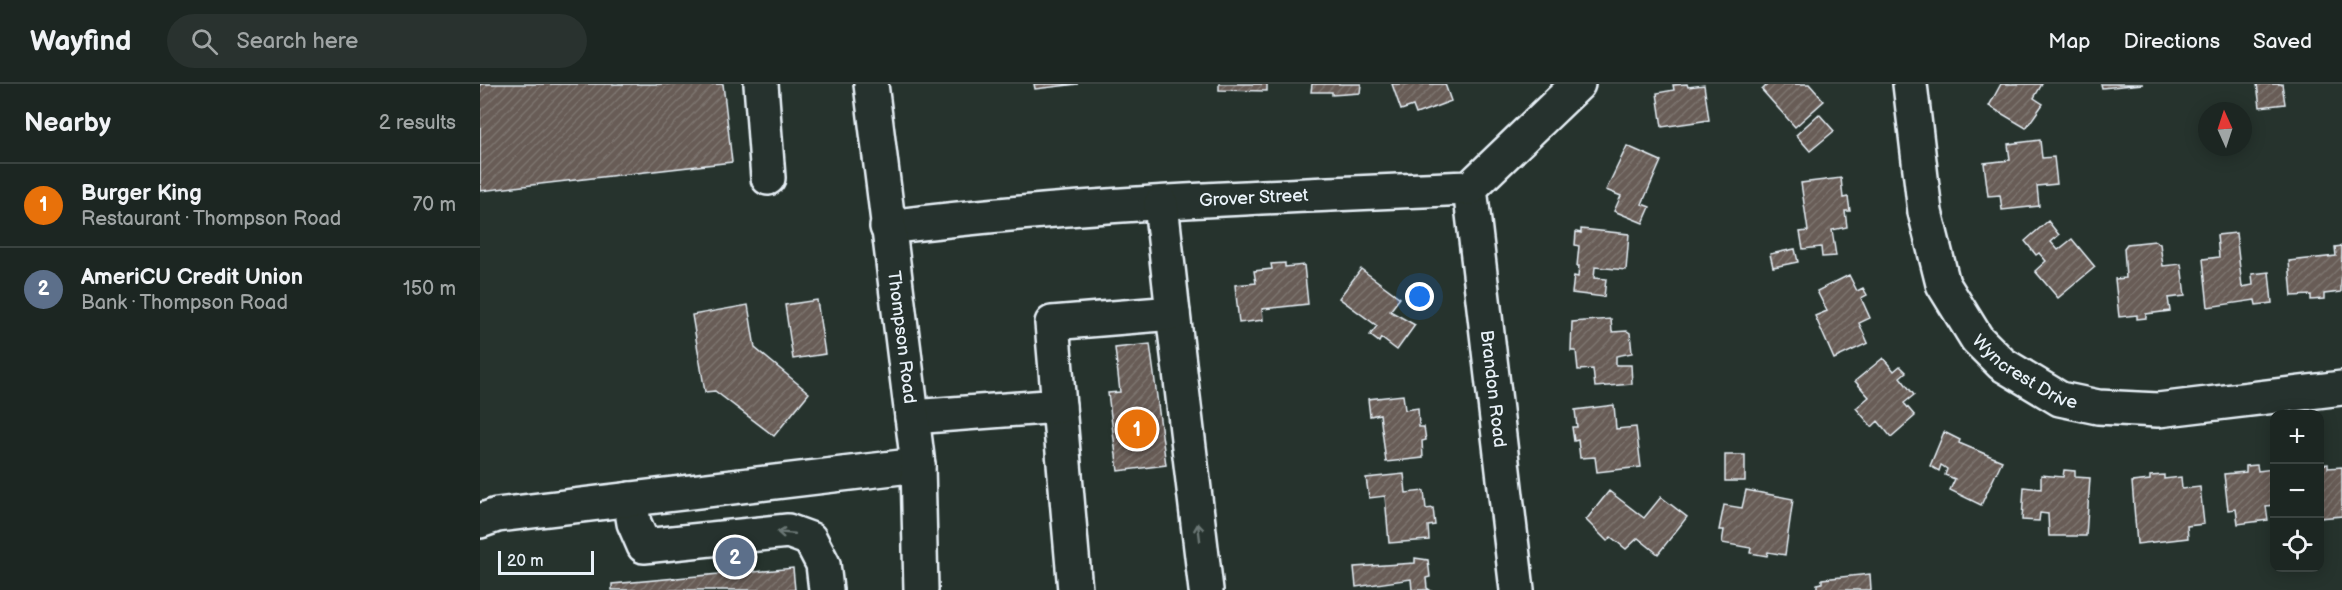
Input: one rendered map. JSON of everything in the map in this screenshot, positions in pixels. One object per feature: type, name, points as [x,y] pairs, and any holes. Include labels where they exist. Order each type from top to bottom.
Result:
[{"type":"street","points":[[761,84],[768,178]]},
{"type":"street","name":"Thompson Road","points":[[871,84],[918,465],[921,590]]},
{"type":"street","points":[[1470,188],[1578,84]]},
{"type":"street","name":"Wyncrest Drive","points":[[1910,84],[1925,212],[1943,284],[1977,339],[2001,364],[2060,399],[2098,407],[2158,410],[2342,388]]},
{"type":"street","name":"Grover Street","points":[[887,227],[946,220],[1256,197],[1470,188]]},
{"type":"street","name":"Brandon Road","points":[[1470,188],[1517,590]]},
{"type":"street","points":[[1161,204],[1206,590]]},
{"type":"street","points":[[1075,590],[1052,323],[1173,313]]},
{"type":"street","points":[[912,417],[1059,406]]},
{"type":"street","points":[[480,521],[496,515],[918,465]]},
{"type":"street","points":[[630,499],[633,523],[644,546],[788,531],[810,539],[824,564],[826,590]]},
{"type":"building","points":[[480,84],[723,84],[732,162],[480,191]]},
{"type":"building","points":[[1034,84],[1078,84],[1035,89]]},
{"type":"building","points":[[1219,84],[1267,84],[1267,91],[1219,90]]},
{"type":"building","points":[[1312,84],[1361,84],[1360,93],[1332,95],[1332,92],[1311,92]]},
{"type":"building","points":[[1392,84],[1445,84],[1451,101],[1416,114],[1413,106],[1401,110]]},
{"type":"building","points":[[1687,84],[1688,87],[1704,85],[1709,120],[1662,127],[1657,93],[1674,90],[1673,85]]},
{"type":"building","points":[[1768,84],[1809,84],[1824,101],[1795,127],[1762,90]]},
{"type":"building","points":[[2001,84],[2042,84],[2034,98],[2043,104],[2026,128],[1989,106]]},
{"type":"building","points":[[2101,84],[2143,84],[2102,88]]},
{"type":"building","points":[[2257,84],[2282,84],[2285,104],[2260,107]]},
{"type":"building","points":[[1819,114],[1834,131],[1810,151],[1796,135]]},
{"type":"building","points":[[2040,140],[2042,158],[2054,157],[2057,184],[2037,186],[2039,206],[2002,210],[2000,195],[1988,196],[1984,163],[2010,160],[2008,144]]},
{"type":"building","points":[[1627,146],[1661,161],[1642,204],[1650,207],[1643,223],[1614,211],[1621,196],[1606,190]]},
{"type":"building","points":[[1841,178],[1843,198],[1848,197],[1850,211],[1845,211],[1847,227],[1832,230],[1836,256],[1822,257],[1821,247],[1803,249],[1800,232],[1808,231],[1801,183]]},
{"type":"building","points":[[2048,221],[2059,235],[2051,242],[2058,250],[2072,239],[2095,267],[2058,298],[2035,271],[2046,261],[2039,253],[2036,255],[2025,241]]},
{"type":"building","points":[[1581,229],[1629,234],[1626,270],[1595,267],[1594,278],[1606,279],[1604,297],[1572,293],[1574,276],[1578,277],[1579,266],[1577,266],[1579,246],[1575,245],[1576,232],[1581,233]]},
{"type":"building","points":[[2236,233],[2242,287],[2253,285],[2252,274],[2269,272],[2272,303],[2256,305],[2255,300],[2208,307],[2203,259],[2219,257],[2217,235]]},
{"type":"building","points":[[2155,241],[2160,244],[2163,266],[2181,264],[2185,296],[2168,298],[2170,311],[2146,314],[2146,318],[2137,319],[2137,315],[2119,317],[2115,279],[2126,278],[2124,248],[2127,244]]},
{"type":"building","points":[[2342,246],[2341,292],[2324,294],[2324,299],[2311,300],[2311,295],[2292,296],[2289,261],[2336,256],[2335,247]]},
{"type":"building","points":[[1795,249],[1798,262],[1773,267],[1770,254]]},
{"type":"building","points":[[1285,263],[1285,267],[1304,265],[1308,304],[1262,309],[1263,320],[1239,323],[1235,285],[1256,283],[1254,271],[1272,269],[1271,264]]},
{"type":"building","points":[[1361,269],[1400,298],[1390,311],[1415,325],[1397,350],[1381,338],[1379,342],[1370,335],[1377,326],[1339,298]]},
{"type":"building","points":[[1849,275],[1857,291],[1863,288],[1867,295],[1861,298],[1870,318],[1859,323],[1868,343],[1834,359],[1815,316],[1827,311],[1817,291]]},
{"type":"building","points":[[817,300],[825,354],[793,359],[785,305]]},
{"type":"building","points":[[748,305],[755,348],[809,393],[774,436],[715,391],[705,392],[692,315]]},
{"type":"building","points":[[1611,319],[1612,332],[1627,331],[1630,333],[1632,353],[1616,356],[1616,365],[1631,365],[1632,384],[1595,387],[1593,369],[1578,370],[1576,351],[1571,351],[1572,322]]},
{"type":"building","points":[[1150,344],[1166,465],[1118,471],[1108,393],[1120,392],[1115,348]]},
{"type":"building","points":[[1883,358],[1894,371],[1900,366],[1906,372],[1900,377],[1914,395],[1904,403],[1915,416],[1891,437],[1878,421],[1872,427],[1856,408],[1869,397],[1855,381]]},
{"type":"building","points":[[1403,395],[1405,410],[1418,408],[1419,427],[1424,427],[1426,440],[1422,441],[1423,458],[1386,462],[1380,414],[1370,416],[1368,399]]},
{"type":"building","points":[[1614,405],[1616,429],[1636,427],[1641,467],[1597,472],[1595,457],[1580,458],[1578,440],[1574,441],[1572,427],[1577,427],[1575,410]]},
{"type":"building","points":[[1944,432],[1960,440],[1959,443],[2002,461],[1981,505],[1950,490],[1955,479],[1945,475],[1947,469],[1941,465],[1939,471],[1930,466]]},
{"type":"building","points":[[1725,455],[1745,455],[1745,481],[1725,481]]},
{"type":"building","points":[[2324,464],[2328,464],[2328,468],[2342,467],[2342,516],[2324,518]]},
{"type":"building","points":[[2257,465],[2258,471],[2270,469],[2270,506],[2266,506],[2268,520],[2238,524],[2236,509],[2228,510],[2224,474],[2246,472],[2246,466]]},
{"type":"building","points":[[2064,470],[2075,471],[2075,477],[2090,478],[2086,536],[2049,536],[2048,514],[2040,513],[2039,521],[2022,520],[2024,487],[2041,489],[2041,475],[2063,477]]},
{"type":"building","points":[[1404,474],[1406,493],[1424,491],[1426,509],[1433,508],[1435,525],[1428,526],[1429,540],[1389,543],[1385,496],[1369,498],[1366,478]]},
{"type":"building","points":[[2164,475],[2164,479],[2181,477],[2182,489],[2200,487],[2204,524],[2187,526],[2188,538],[2137,544],[2132,482],[2150,480],[2150,476]]},
{"type":"building","points":[[1746,490],[1793,499],[1785,555],[1768,552],[1767,556],[1750,553],[1751,548],[1722,543],[1724,530],[1719,530],[1724,505],[1742,508]]},
{"type":"building","points":[[1609,491],[1644,518],[1661,497],[1687,517],[1658,554],[1638,538],[1626,549],[1611,537],[1607,541],[1586,520]]},
{"type":"building","points":[[751,542],[754,572],[793,568],[795,590],[612,590],[612,584],[719,574],[717,546]]},
{"type":"building","points":[[1415,558],[1428,560],[1430,577],[1426,578],[1427,588],[1430,590],[1412,590],[1411,579],[1356,587],[1354,567],[1415,563]]},
{"type":"building","points":[[1870,574],[1871,590],[1817,590],[1817,584],[1822,583],[1822,579]]},
{"type":"place","name":"Burger King","points":[[1137,429]]},
{"type":"place","name":"AmeriCU Credit Union","points":[[735,557]]}]
